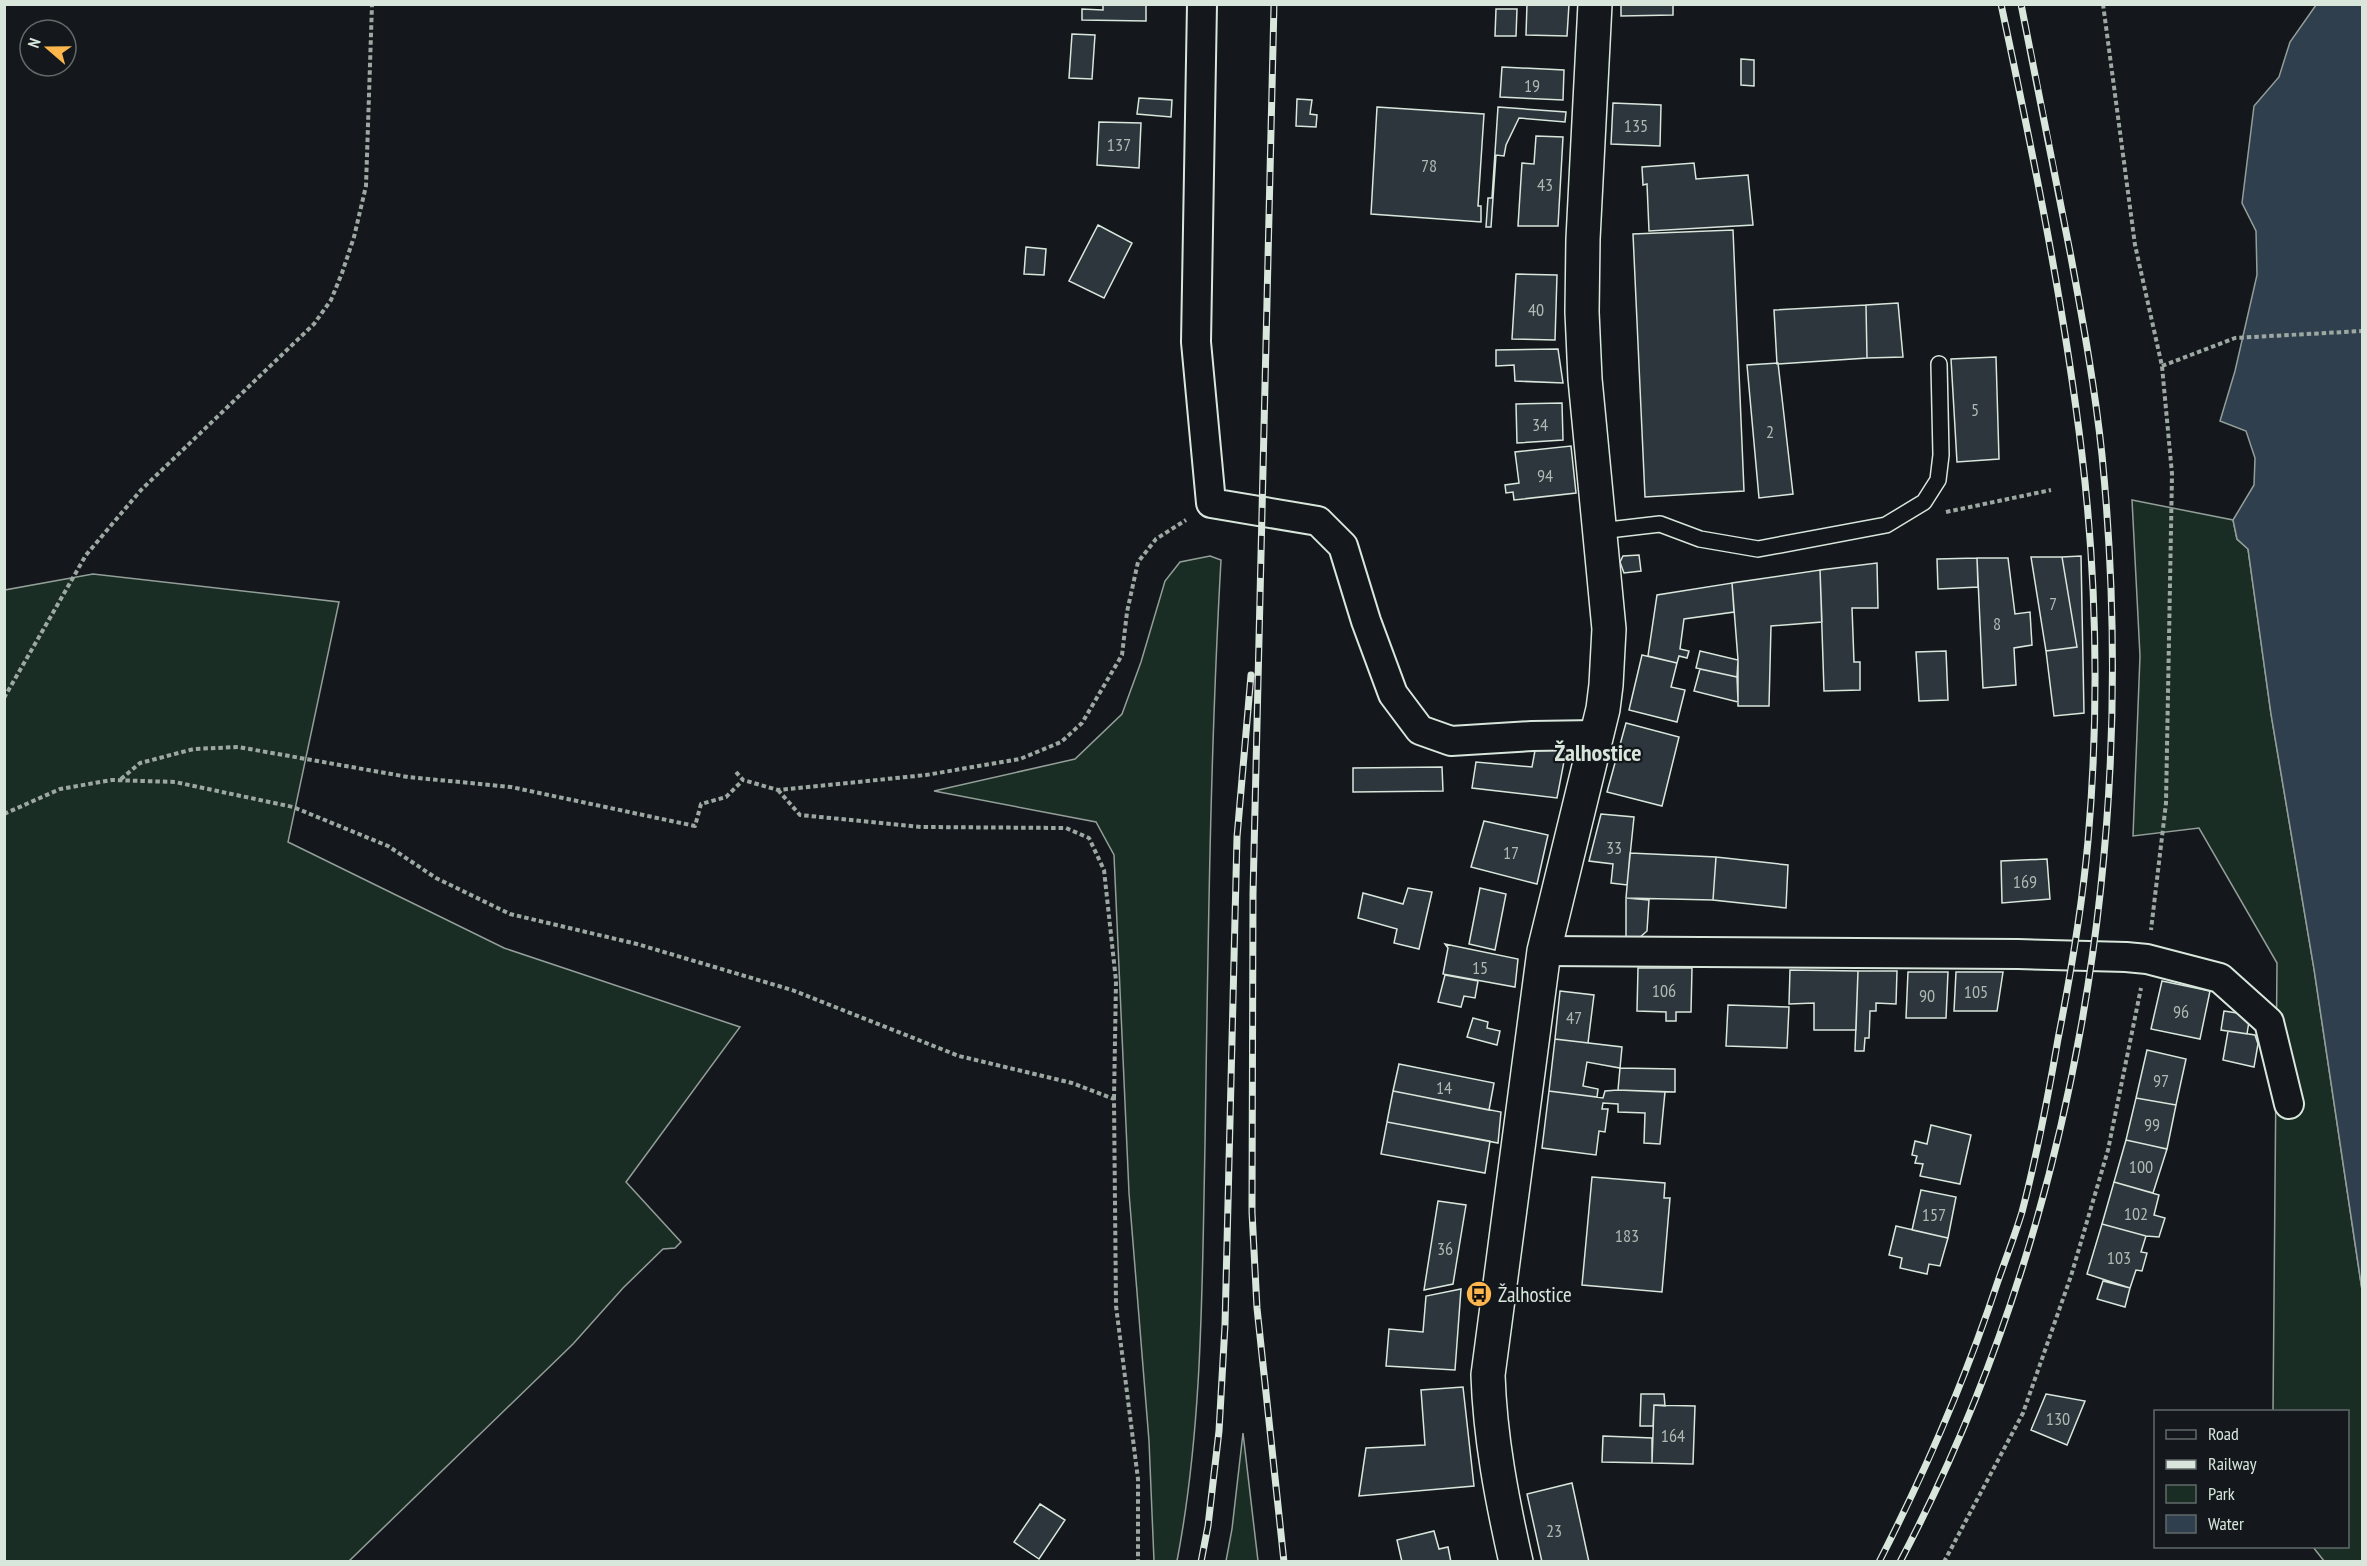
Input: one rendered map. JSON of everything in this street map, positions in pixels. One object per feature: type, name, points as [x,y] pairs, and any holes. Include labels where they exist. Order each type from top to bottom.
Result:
[{"type":"main road","points":[[1516,1562],[1495,1452],[1490,1418],[1488,1375],[1544,951],[1596,735],[1606,685],[1609,629],[1585,379],[1582,312],[1583,239],[1595,4]]},
{"type":"street","points":[[1202,4],[1196,342],[1211,503],[1318,521],[1343,546],[1366,621],[1393,694],[1420,730],[1451,741],[1596,735]]},
{"type":"street","points":[[1544,951],[2018,954],[2126,957],[2147,960],[2220,978],[2269,1022],[2289,1104]]},
{"type":"lane","points":[[1600,531],[1660,524],[1700,539],[1758,549],[1886,525],[1924,502],[1938,480],[1941,456],[1938,364]]},
{"type":"path","points":[[4,698],[86,555],[141,490],[314,324],[331,300],[354,237],[366,186],[372,4]]},
{"type":"path","points":[[1944,1562],[2023,1413],[2071,1276],[2108,1150],[2147,960],[2166,803],[2172,474],[2162,366],[2134,244],[2103,4]]},
{"type":"path","points":[[2162,366],[2235,339],[2362,331]]},
{"type":"path","points":[[1941,513],[2051,490]]},
{"type":"path","points":[[736,772],[743,780],[778,790],[926,775],[1020,759],[1060,742],[1082,723],[1122,655],[1127,612],[1138,562],[1156,539],[1211,503]]},
{"type":"path","points":[[120,780],[140,763],[194,749],[238,747],[408,777],[511,787],[695,826],[701,804],[726,797],[743,780]]},
{"type":"path","points":[[4,814],[60,789],[112,780],[175,782],[293,807],[388,846],[436,878],[510,914],[637,944],[792,990],[959,1056],[1072,1083],[1114,1099]]},
{"type":"path","points":[[778,790],[800,815],[921,826],[1066,828],[1089,838],[1104,870],[1116,981],[1114,1099],[1116,1306],[1138,1479],[1138,1562]]},
{"type":"green space","points":[[2132,500],[2233,520],[2237,539],[2248,549],[2271,714],[2314,969],[2362,1290],[2362,1561],[2324,1561],[2314,1548],[2349,1548],[2349,1410],[2273,1410],[2277,963],[2199,828],[2133,836],[2140,656]]},
{"type":"green space","points":[[1210,556],[1221,560],[1208,926],[1200,1354],[1192,1458],[1177,1561],[1154,1561],[1149,1441],[1129,1193],[1114,855],[1096,822],[934,791],[1075,759],[1122,714],[1141,662],[1165,581],[1180,562]]},
{"type":"green space","points":[[93,574],[339,602],[288,842],[504,948],[740,1027],[626,1182],[681,1242],[675,1248],[663,1249],[623,1288],[573,1344],[349,1561],[5,1561],[5,590]]},
{"type":"green space","points":[[1243,1433],[1258,1561],[1226,1561],[1232,1529]]},
{"type":"water","points":[[2316,5],[2362,5],[2362,1290],[2314,969],[2271,714],[2248,549],[2237,539],[2233,520],[2254,485],[2255,458],[2246,431],[2220,421],[2235,371],[2257,275],[2256,231],[2242,203],[2254,106],[2279,77],[2290,42]]},
{"type":"building","points":[[1103,4],[1146,4],[1146,21],[1082,20],[1082,9],[1103,10]]},
{"type":"building","points":[[1527,4],[1569,4],[1567,36],[1526,35]]},
{"type":"building","points":[[1621,4],[1673,4],[1673,15],[1621,16]]},
{"type":"building","points":[[1496,9],[1517,9],[1516,36],[1495,36]]},
{"type":"building","points":[[1072,34],[1095,35],[1092,79],[1069,78]]},
{"type":"building","points":[[1741,59],[1754,60],[1754,86],[1741,85]]},
{"type":"building","points":[[1502,67],[1564,70],[1563,100],[1500,97]]},
{"type":"building","points":[[1139,98],[1172,100],[1171,117],[1137,114]]},
{"type":"building","points":[[1297,99],[1312,100],[1310,114],[1317,115],[1316,127],[1296,126]]},
{"type":"building","points":[[1613,103],[1661,105],[1660,146],[1611,144]]},
{"type":"building","points":[[1377,107],[1484,114],[1478,206],[1481,206],[1481,222],[1371,214]]},
{"type":"building","points":[[1498,107],[1566,112],[1565,122],[1519,118],[1506,145],[1504,156],[1496,155],[1491,227],[1486,227],[1488,198],[1492,198]]},
{"type":"building","points":[[1099,122],[1141,123],[1139,168],[1097,165]]},
{"type":"building","points":[[1536,136],[1563,137],[1558,226],[1518,226],[1522,163],[1534,164]]},
{"type":"building","points":[[1694,163],[1696,179],[1748,175],[1753,225],[1649,231],[1647,184],[1643,185],[1642,167]]},
{"type":"building","points":[[1098,225],[1132,243],[1104,298],[1069,281]]},
{"type":"building","points":[[1733,230],[1744,491],[1645,497],[1633,234]]},
{"type":"building","points":[[1026,247],[1046,249],[1044,275],[1024,274]]},
{"type":"building","points":[[1516,274],[1557,275],[1555,340],[1512,339]]},
{"type":"building","points":[[1898,303],[1903,357],[1867,358],[1866,305]]},
{"type":"building","points":[[1866,305],[1867,358],[1777,364],[1774,310]]},
{"type":"building","points":[[1558,349],[1563,383],[1515,381],[1514,365],[1496,366],[1496,350]]},
{"type":"building","points":[[1996,357],[1999,459],[1957,462],[1951,359]]},
{"type":"building","points":[[1778,363],[1793,494],[1759,498],[1747,365]]},
{"type":"building","points":[[1562,403],[1563,440],[1517,443],[1516,404]]},
{"type":"building","points":[[1571,446],[1576,493],[1514,500],[1513,492],[1506,493],[1505,485],[1519,483],[1515,452]]},
{"type":"building","points":[[1639,555],[1641,571],[1624,573],[1620,562],[1623,556]]},
{"type":"building","points":[[2081,556],[2084,713],[2054,716],[2046,651],[2077,647],[2062,557]]},
{"type":"building","points":[[2031,557],[2062,557],[2077,647],[2046,651]]},
{"type":"building","points":[[1977,558],[1978,587],[1938,589],[1937,559]]},
{"type":"building","points":[[1977,558],[2008,558],[2015,614],[2030,612],[2032,645],[2014,648],[2016,685],[1983,688]]},
{"type":"building","points":[[1877,563],[1878,608],[1852,608],[1854,662],[1860,662],[1860,690],[1824,691],[1820,570]]},
{"type":"building","points":[[1820,570],[1822,622],[1771,626],[1769,706],[1738,706],[1738,660],[1732,583]]},
{"type":"building","points":[[1732,583],[1734,612],[1684,619],[1680,649],[1689,651],[1687,658],[1679,656],[1677,663],[1648,656],[1657,595]]},
{"type":"building","points":[[1700,651],[1738,660],[1737,677],[1696,668]]},
{"type":"building","points":[[1946,651],[1948,700],[1919,701],[1916,652]]},
{"type":"building","points":[[1642,655],[1677,663],[1671,687],[1685,690],[1677,722],[1629,710]]},
{"type":"building","points":[[1700,669],[1737,677],[1738,702],[1694,691]]},
{"type":"building","points":[[1626,723],[1679,737],[1662,806],[1607,792]]},
{"type":"building","points":[[1536,745],[1566,751],[1557,798],[1472,788],[1476,762],[1532,767]]},
{"type":"building","points":[[1442,767],[1443,791],[1353,792],[1353,768]]},
{"type":"building","points":[[1601,814],[1634,817],[1627,885],[1611,883],[1613,864],[1589,861]]},
{"type":"building","points":[[1484,821],[1548,835],[1537,884],[1471,867]]},
{"type":"building","points":[[1630,853],[1716,857],[1713,900],[1626,898]]},
{"type":"building","points":[[1716,857],[1788,865],[1786,908],[1713,900]]},
{"type":"building","points":[[2047,859],[2050,899],[2002,903],[2001,861]]},
{"type":"building","points":[[1408,888],[1432,892],[1419,949],[1394,943],[1397,929],[1358,918],[1363,893],[1403,904]]},
{"type":"building","points":[[1480,888],[1506,894],[1495,950],[1469,944]]},
{"type":"building","points":[[1626,898],[1649,900],[1647,931],[1638,939],[1626,937]]},
{"type":"building","points":[[1445,944],[1518,959],[1515,987],[1443,974],[1448,948]]},
{"type":"building","points":[[1638,968],[1692,968],[1691,1012],[1676,1012],[1676,1021],[1666,1021],[1666,1012],[1637,1011]]},
{"type":"building","points":[[1790,970],[1858,971],[1856,1030],[1814,1030],[1814,1003],[1789,1004]]},
{"type":"building","points":[[1858,971],[1897,971],[1896,1004],[1876,1003],[1876,1011],[1870,1011],[1869,1038],[1865,1038],[1864,1051],[1855,1051]]},
{"type":"building","points":[[1908,972],[1948,972],[1946,1018],[1906,1018]]},
{"type":"building","points":[[1956,972],[2003,972],[1997,1011],[1954,1011]]},
{"type":"building","points":[[1445,975],[1478,981],[1475,998],[1464,996],[1461,1007],[1438,1002]]},
{"type":"building","points":[[2162,981],[2210,991],[2200,1039],[2151,1029]]},
{"type":"building","points":[[1560,991],[1594,995],[1588,1043],[1555,1039]]},
{"type":"building","points":[[1728,1005],[1789,1007],[1787,1048],[1726,1046]]},
{"type":"building","points":[[2224,1011],[2250,1015],[2247,1034],[2221,1030]]},
{"type":"building","points":[[1473,1018],[1488,1022],[1487,1028],[1500,1031],[1497,1045],[1467,1037]]},
{"type":"building","points":[[2228,1031],[2255,1035],[2258,1044],[2254,1067],[2223,1060]]},
{"type":"building","points":[[1555,1039],[1622,1047],[1620,1068],[1587,1062],[1583,1086],[1598,1089],[1597,1097],[1549,1091]]},
{"type":"building","points":[[2147,1050],[2186,1059],[2176,1105],[2136,1098]]},
{"type":"building","points":[[1399,1064],[1494,1083],[1489,1110],[1393,1091]]},
{"type":"building","points":[[1620,1068],[1675,1069],[1675,1092],[1618,1090]]},
{"type":"building","points":[[1393,1091],[1501,1112],[1498,1143],[1387,1122]]},
{"type":"building","points":[[1549,1091],[1603,1098],[1605,1091],[1665,1092],[1660,1144],[1644,1143],[1645,1113],[1618,1112],[1618,1104],[1603,1103],[1602,1109],[1608,1109],[1605,1132],[1599,1131],[1596,1155],[1542,1148]]},
{"type":"building","points":[[2136,1098],[2176,1105],[2167,1149],[2126,1140]]},
{"type":"building","points":[[1387,1122],[1490,1141],[1485,1173],[1381,1154]]},
{"type":"building","points":[[1931,1125],[1971,1135],[1960,1184],[1920,1176],[1923,1164],[1915,1163],[1917,1156],[1912,1155],[1915,1141],[1927,1144]]},
{"type":"building","points":[[2126,1140],[2167,1149],[2153,1193],[2114,1182]]},
{"type":"building","points":[[1592,1177],[1665,1183],[1664,1198],[1670,1198],[1662,1292],[1582,1285]]},
{"type":"building","points":[[2114,1182],[2159,1195],[2154,1215],[2165,1218],[2159,1237],[2146,1236],[2102,1224]]},
{"type":"building","points":[[1921,1190],[1956,1197],[1948,1238],[1912,1230]]},
{"type":"building","points":[[1438,1201],[1466,1205],[1453,1284],[1424,1290]]},
{"type":"building","points":[[2102,1224],[2146,1236],[2141,1252],[2147,1253],[2142,1271],[2136,1270],[2130,1288],[2087,1274]]},
{"type":"building","points":[[1896,1226],[1948,1238],[1940,1266],[1929,1264],[1927,1274],[1900,1268],[1902,1258],[1889,1255]]},
{"type":"building","points":[[2103,1281],[2130,1288],[2125,1307],[2097,1299]]},
{"type":"building","points":[[1461,1289],[1455,1370],[1386,1366],[1389,1329],[1423,1332],[1426,1296]]},
{"type":"building","points":[[1463,1387],[1474,1486],[1359,1496],[1366,1448],[1425,1445],[1421,1390]]},
{"type":"building","points":[[1641,1394],[1664,1394],[1665,1406],[1654,1405],[1653,1426],[1640,1426]]},
{"type":"building","points":[[2046,1394],[2085,1401],[2067,1445],[2031,1430]]},
{"type":"building","points":[[1654,1405],[1695,1406],[1693,1464],[1652,1463]]},
{"type":"building","points":[[1603,1436],[1652,1438],[1652,1463],[1602,1462]]},
{"type":"building","points":[[1572,1483],[1589,1562],[1542,1562],[1527,1494]]},
{"type":"building","points":[[1040,1504],[1065,1520],[1039,1559],[1014,1542]]},
{"type":"building","points":[[1434,1531],[1439,1549],[1448,1547],[1451,1562],[1402,1562],[1397,1540]]},
{"type":"railway","points":[[1274,4],[1253,894],[1252,1212],[1257,1308],[1284,1562]]},
{"type":"railway","points":[[1879,1562],[1913,1493],[1959,1388],[2022,1212],[2042,1126],[2067,990],[2079,915],[2092,793],[2095,648],[2091,551],[2082,455],[2057,285],[2001,4]]},
{"type":"railway","points":[[1900,1562],[1961,1433],[2012,1300],[2052,1163],[2082,1023],[2101,882],[2111,740],[2111,597],[2102,455],[2080,306],[2021,4]]},
{"type":"railway","points":[[1201,1562],[1208,1526],[1219,1431],[1225,1325],[1237,837],[1251,675]]},
{"type":"place","name":"Žalhostice","points":[[1479,1294]]},
{"type":"district","name":"Žalhostice","points":[[1598,752]]}]
